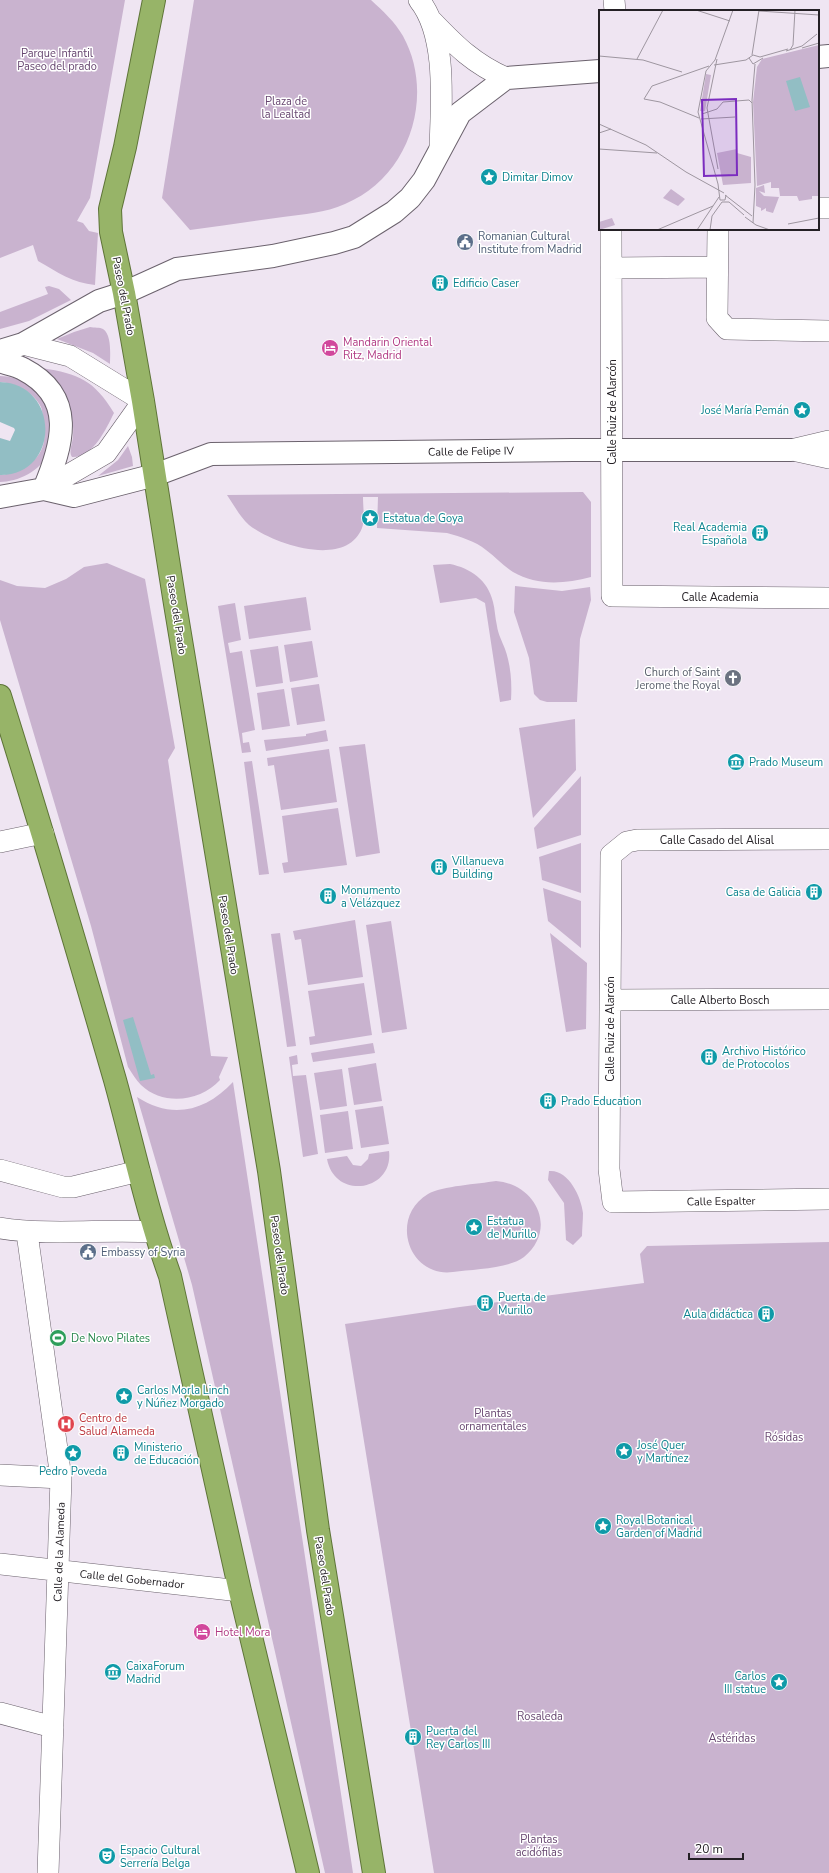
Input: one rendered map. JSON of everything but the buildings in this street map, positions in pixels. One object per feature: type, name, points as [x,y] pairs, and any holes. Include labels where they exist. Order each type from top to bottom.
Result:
[{"type":"highway","name":"Paseo del Prado","points":[[154,0],[125,148],[110,209],[111,232],[144,401],[175,604],[269,1171],[318,1530],[374,1873]]},
{"type":"highway","points":[[0,696],[43,832],[115,1082],[154,1232],[170,1276],[240,1591],[308,1873]]},
{"type":"street","points":[[419,0],[432,21],[461,51],[487,69],[506,78],[599,71]]},
{"type":"street","points":[[614,0],[615,10]]},
{"type":"street","points":[[432,21],[442,77],[440,150]]},
{"type":"street","points":[[819,57],[829,56]]},
{"type":"street","points":[[0,351],[23,344],[99,301],[124,293],[177,269],[273,256],[334,243],[354,237],[394,212],[410,198],[424,180],[460,113],[506,78]]},
{"type":"street","name":"Calle Ruiz de Alarcón","points":[[611,230],[612,596]]},
{"type":"street","points":[[718,230],[717,318],[727,329],[829,331]]},
{"type":"street","points":[[611,268],[717,267]]},
{"type":"street","points":[[0,497],[44,489],[106,453],[144,401],[70,356],[23,344]]},
{"type":"street","points":[[0,361],[23,368],[48,389],[57,402],[61,419],[62,436],[44,489]]},
{"type":"street","name":"Calle de Felipe IV","points":[[791,450],[829,441]]},
{"type":"street","name":"Calle de Felipe IV","points":[[44,489],[74,496],[155,475],[211,454],[612,450],[791,450],[829,458]]},
{"type":"street","name":"Calle Academia","points":[[612,596],[829,598]]},
{"type":"street","points":[[0,842],[43,832]]},
{"type":"street","name":"Calle Casado del Alisal","points":[[610,855],[627,842],[637,840],[829,839]]},
{"type":"street","name":"Calle Ruiz de Alarcón","points":[[610,855],[609,1169],[612,1202]]},
{"type":"street","name":"Calle Alberto Bosch","points":[[610,1000],[829,999]]},
{"type":"street","points":[[0,1170],[63,1187],[73,1187],[139,1170]]},
{"type":"street","name":"Calle Espalter","points":[[612,1202],[829,1199]]},
{"type":"street","points":[[0,1228],[27,1233],[127,1230],[154,1232]]},
{"type":"street","name":"Calle de la Alameda","points":[[27,1233],[61,1478],[48,1873]]},
{"type":"street","points":[[0,1475],[61,1478]]},
{"type":"street","name":"Calle del Gobernador","points":[[0,1564],[240,1591]]},
{"type":"street","points":[[0,1713],[53,1726]]},
{"type":"green space","name":"Parque Infantil Paseo del prado","points":[[0,0],[125,0],[90,198],[77,221],[83,223],[89,231],[98,233],[95,285],[79,282],[38,261],[33,245],[0,258]]},
{"type":"green space","name":"Plaza de la Lealtad","points":[[194,0],[371,0],[393,21],[403,36],[413,59],[417,84],[416,109],[410,133],[400,155],[386,175],[367,192],[345,204],[330,209],[307,214],[190,230],[162,198]]},
{"type":"green space","points":[[49,286],[59,289],[71,300],[29,321],[0,329],[0,312],[48,294],[45,287]]},
{"type":"green space","points":[[90,327],[102,328],[106,332],[110,345],[110,364],[93,353],[57,339]]},
{"type":"green space","points":[[42,368],[66,373],[84,380],[100,393],[114,413],[98,441],[86,453],[80,456],[72,457],[71,455],[73,425],[72,416],[66,399],[56,383]]},
{"type":"green space","points":[[0,376],[17,379],[33,387],[45,400],[52,418],[48,451],[40,465],[21,478],[0,482],[0,475],[4,475],[28,464],[38,456],[43,445],[44,428],[41,407],[34,397],[18,386],[0,382]]},
{"type":"green space","points":[[128,446],[132,457],[133,466],[98,476],[118,460]]},
{"type":"green space","points":[[583,492],[591,502],[591,577],[561,582],[541,582],[522,577],[506,567],[482,547],[473,542],[447,533],[377,528],[378,497],[363,497],[363,525],[354,540],[341,548],[326,550],[308,549],[291,545],[260,532],[246,522],[227,495]]},
{"type":"green space","points":[[107,563],[145,579],[175,748],[168,760],[211,1056],[228,1057],[219,1077],[220,1080],[202,1093],[181,1099],[160,1096],[150,1092],[139,1083],[128,1067],[91,926],[0,620],[0,580],[17,586],[45,588],[66,579],[84,567]]},
{"type":"green space","points":[[450,564],[471,572],[477,576],[491,594],[498,632],[509,662],[511,700],[500,702],[485,603],[476,598],[440,603],[433,565]]},
{"type":"green space","points":[[515,586],[562,591],[590,587],[591,600],[580,639],[577,702],[547,702],[540,700],[534,694],[529,658],[514,612]]},
{"type":"green space","points":[[306,597],[311,630],[249,639],[244,606]]},
{"type":"green space","points":[[235,603],[241,640],[228,643],[230,653],[242,651],[255,730],[242,733],[243,743],[249,742],[251,752],[242,753],[218,606]]},
{"type":"green space","points":[[312,641],[318,677],[290,682],[284,645]]},
{"type":"green space","points":[[278,646],[283,683],[256,687],[250,650]]},
{"type":"green space","points":[[319,684],[325,721],[297,725],[291,688]]},
{"type":"green space","points":[[284,689],[290,726],[262,730],[257,693]]},
{"type":"green space","points":[[575,719],[576,770],[533,818],[519,728]]},
{"type":"green space","points":[[326,730],[328,741],[266,751],[264,740],[306,736],[306,734]]},
{"type":"green space","points":[[365,744],[380,853],[356,857],[339,747]]},
{"type":"green space","points":[[329,749],[337,802],[281,810],[274,765],[268,766],[267,758]]},
{"type":"green space","points":[[252,761],[269,874],[259,875],[244,762]]},
{"type":"green space","points":[[581,776],[581,835],[537,849],[534,828]]},
{"type":"green space","points":[[338,808],[347,865],[284,873],[282,863],[288,862],[282,816]]},
{"type":"green space","points":[[581,843],[581,893],[542,880],[539,857]]},
{"type":"green space","points":[[543,888],[581,901],[581,948],[548,921]]},
{"type":"green space","points":[[355,920],[363,977],[308,985],[301,939],[295,940],[293,931]]},
{"type":"green space","points":[[391,921],[407,1029],[382,1033],[366,925]]},
{"type":"green space","points":[[280,933],[296,1046],[287,1047],[271,934]]},
{"type":"green space","points":[[550,933],[587,963],[586,1029],[566,1032]]},
{"type":"green space","points":[[364,983],[372,1035],[310,1045],[309,1037],[315,1036],[308,991]]},
{"type":"green space","points":[[373,1043],[375,1053],[313,1062],[311,1053]]},
{"type":"green space","points":[[297,1055],[298,1064],[292,1065],[293,1076],[306,1075],[318,1154],[303,1157],[289,1057]]},
{"type":"green space","points":[[376,1063],[382,1101],[354,1105],[348,1068]]},
{"type":"green space","points":[[342,1069],[347,1106],[320,1110],[314,1073]]},
{"type":"green space","points":[[233,1082],[353,1873],[325,1873],[192,1285],[137,1097],[150,1104],[163,1108],[176,1110],[188,1109],[200,1106],[212,1100]]},
{"type":"green space","points":[[383,1106],[389,1144],[361,1148],[355,1110]]},
{"type":"green space","points":[[348,1111],[353,1149],[325,1153],[320,1115]]},
{"type":"green space","points":[[389,1151],[388,1165],[383,1175],[374,1182],[363,1186],[351,1185],[341,1181],[332,1172],[327,1159],[347,1156],[353,1165],[361,1166],[368,1159],[369,1154]]},
{"type":"green space","points":[[549,1171],[562,1174],[568,1179],[580,1199],[583,1213],[582,1236],[573,1245],[566,1240],[564,1203],[548,1180]]},
{"type":"green space","points":[[496,1181],[510,1184],[522,1190],[531,1199],[538,1210],[541,1221],[540,1234],[534,1246],[524,1257],[517,1261],[490,1268],[453,1272],[437,1271],[425,1266],[415,1256],[409,1244],[407,1230],[409,1217],[416,1204],[434,1191],[451,1187]]},
{"type":"green space","name":"Royal Botanical Garden of Madrid","points":[[829,1242],[829,1873],[434,1873],[345,1324],[460,1307],[644,1283],[640,1254],[647,1246]]},
{"type":"water","points":[[0,382],[20,387],[34,398],[43,413],[45,430],[42,447],[34,461],[20,471],[0,475],[0,438],[10,441],[15,430],[14,428],[0,422]]},
{"type":"water","points":[[133,1017],[151,1075],[154,1074],[155,1078],[140,1081],[123,1020]]},
{"type":"place","name":"Dimitar Dimov","points":[[489,177]]},
{"type":"place","name":"Romanian Cultural Institute from Madrid","points":[[465,242]]},
{"type":"place","name":"Edificio Caser","points":[[440,283]]},
{"type":"place","name":"Mandarin Oriental Ritz, Madrid","points":[[330,348]]},
{"type":"place","name":"José María Pemán","points":[[802,410]]},
{"type":"place","name":"Estatua de Goya","points":[[370,518]]},
{"type":"place","name":"Real Academia Española","points":[[760,533]]},
{"type":"place","name":"Church of Saint Jerome the Royal","points":[[733,678]]},
{"type":"place","name":"Prado Museum","points":[[736,762]]},
{"type":"place","name":"Villanueva Building","points":[[439,867]]},
{"type":"place","name":"Casa de Galicia","points":[[814,892]]},
{"type":"place","name":"Monumento a Velázquez","points":[[328,896]]},
{"type":"place","name":"Archivo Histórico de Protocolos","points":[[709,1057]]},
{"type":"place","name":"Prado Education","points":[[548,1101]]},
{"type":"place","name":"Estatua de Murillo","points":[[474,1227]]},
{"type":"place","name":"Embassy of Syria","points":[[88,1252]]},
{"type":"place","name":"Puerta de Murillo","points":[[485,1303]]},
{"type":"place","name":"Aula didáctica","points":[[766,1314]]},
{"type":"place","name":"De Novo Pilates","points":[[58,1338]]},
{"type":"place","name":"Carlos Morla Linch y Núñez Morgado","points":[[124,1396]]},
{"type":"place","name":"Centro de Salud Alameda","points":[[66,1424]]},
{"type":"place","name":"José Quer y Martínez","points":[[624,1451]]},
{"type":"place","name":"Pedro Poveda","points":[[73,1453]]},
{"type":"place","name":"Ministerio de Educación","points":[[121,1453]]},
{"type":"place","name":"Royal Botanical Garden of Madrid","points":[[603,1526]]},
{"type":"place","name":"Hotel Mora","points":[[202,1632]]},
{"type":"place","name":"CaixaForum Madrid","points":[[113,1672]]},
{"type":"place","name":"Carlos III statue","points":[[779,1682]]},
{"type":"place","name":"Puerta del Rey Carlos III","points":[[413,1737]]},
{"type":"place","name":"Espacio Cultural Serrería Belga","points":[[107,1856]]},
{"type":"park label","name":"Plantas ornamentales","points":[[493,1419]]},
{"type":"park label","name":"Rósidas","points":[[784,1437]]},
{"type":"park label","name":"Rosaleda","points":[[540,1716]]},
{"type":"park label","name":"Astéridas","points":[[732,1738]]},
{"type":"park label","name":"Plantas acidófilas","points":[[539,1845]]}]
